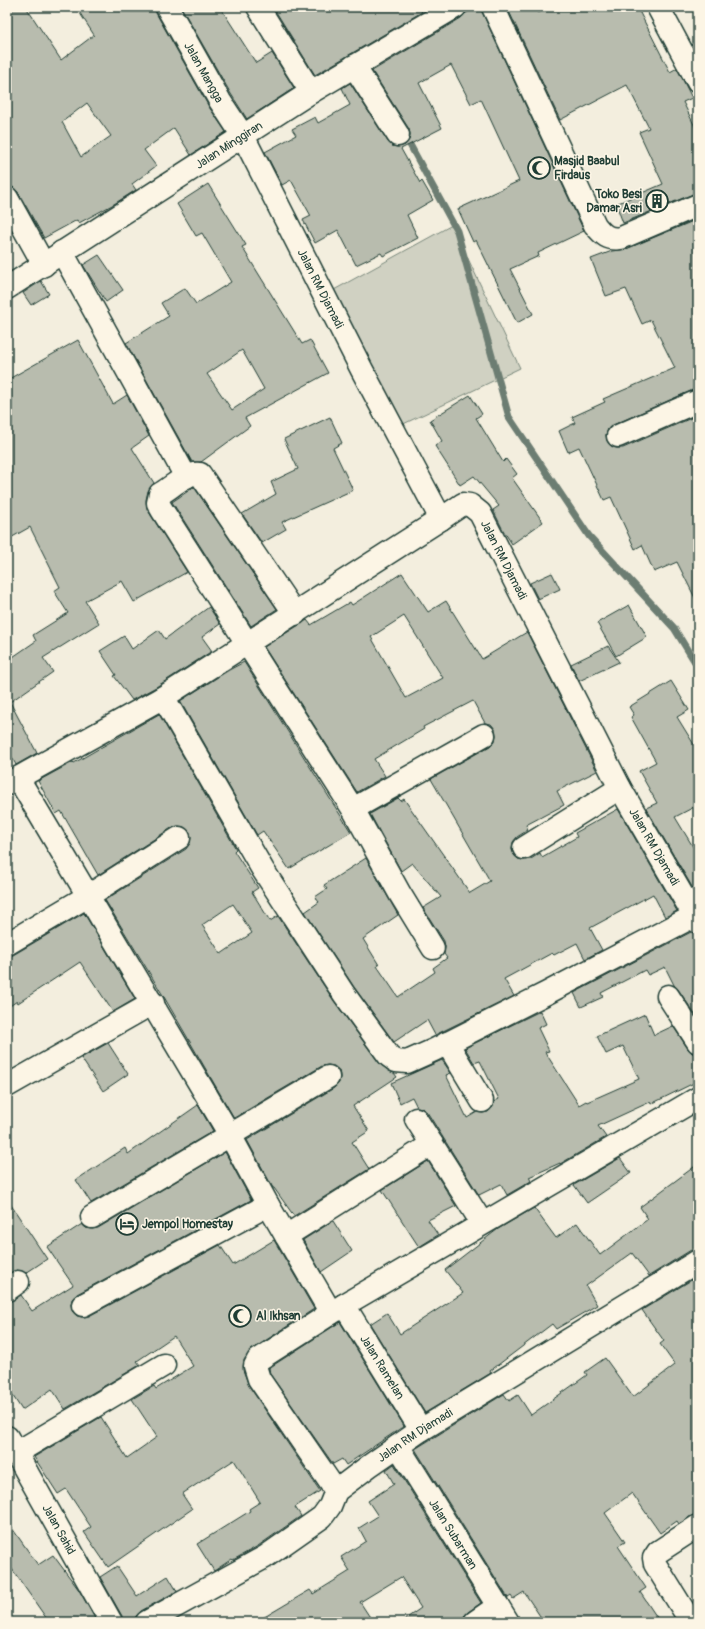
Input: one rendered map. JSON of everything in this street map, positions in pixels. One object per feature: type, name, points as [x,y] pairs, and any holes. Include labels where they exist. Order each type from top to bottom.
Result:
[{"type":"street","name":"Jalan Mangga","points":[[167,7],[220,101],[242,136]]},
{"type":"street","points":[[258,7],[311,92]]},
{"type":"street","name":"Jalan Minggiran","points":[[7,288],[311,92],[455,7]]},
{"type":"street","points":[[493,7],[595,225],[604,236],[610,238],[621,238],[698,205]]},
{"type":"street","points":[[658,7],[698,82]]},
{"type":"street","points":[[361,62],[398,135]]},
{"type":"street","name":"Jalan RM Djamadi","points":[[242,136],[358,363],[441,519],[463,504],[470,505],[480,513],[620,788],[696,919]]},
{"type":"street","points":[[7,198],[44,265]]},
{"type":"street","points":[[62,252],[186,477]]},
{"type":"street","points":[[618,436],[698,401]]},
{"type":"street","points":[[295,614],[204,477],[196,473],[186,477],[160,494],[158,503],[353,809],[400,894],[433,948]]},
{"type":"street","points":[[12,781],[162,698],[441,519]]},
{"type":"street","points":[[162,698],[173,714],[263,870],[344,994],[389,1056],[396,1061],[407,1062],[696,919]]},
{"type":"street","points":[[353,809],[484,735]]},
{"type":"street","name":"Jalan Ramelan","points":[[12,781],[88,896],[153,1003],[230,1135],[286,1236],[421,1430]]},
{"type":"street","points":[[524,848],[620,788]]},
{"type":"street","points":[[7,944],[88,896],[180,838]]},
{"type":"street","points":[[668,996],[698,1042]]},
{"type":"street","points":[[7,1086],[153,1003]]},
{"type":"street","points":[[447,1043],[482,1101]]},
{"type":"street","points":[[92,1217],[328,1077]]},
{"type":"street","points":[[336,1491],[266,1390],[258,1376],[255,1366],[258,1360],[337,1309],[698,1098]]},
{"type":"street","points":[[416,1119],[482,1223]]},
{"type":"street","points":[[286,1236],[432,1144]]},
{"type":"street","points":[[83,1305],[268,1205]]},
{"type":"street","name":"Jalan RM Djamadi","points":[[147,1622],[265,1557],[322,1517],[330,1506],[336,1491],[421,1430],[698,1261]]},
{"type":"street","points":[[11,1445],[164,1365]]},
{"type":"street","name":"Jalan Sahid","points":[[11,1445],[111,1622]]},
{"type":"street","name":"Jalan Subarman","points":[[398,1446],[503,1614]]},
{"type":"street","points":[[691,1622],[655,1564],[654,1558],[658,1552],[698,1526]]},
{"type":"street","points":[[475,1622],[503,1614]]},
{"type":"shaded area","points":[[452,225],[520,368],[393,429],[323,296]]},
{"type":"building","points":[[7,7],[26,7],[61,60],[94,35],[76,7],[155,7],[156,13],[209,107],[226,132],[191,155],[174,128],[144,150],[156,166],[132,184],[136,190],[79,223],[77,220],[44,238],[18,192],[13,187],[7,186]],"holes":[[[87,103],[111,136],[81,157],[62,122]]]},
{"type":"building","points":[[181,7],[220,7],[256,63],[272,53],[294,88],[247,119]]},
{"type":"building","points":[[273,7],[419,7],[422,12],[315,75]]},
{"type":"building","points":[[476,7],[481,7],[584,231],[538,253],[539,256],[510,269],[533,314],[517,323],[476,240],[473,242],[458,209],[519,181],[481,99],[471,104],[451,65],[419,83],[442,128],[401,149],[420,183],[422,181],[433,200],[407,215],[418,238],[383,256],[381,253],[356,265],[338,230],[315,243],[303,220],[311,216],[291,180],[282,185],[265,152],[296,135],[292,129],[315,117],[318,123],[350,105],[342,88],[350,83],[388,142],[392,146],[398,147],[405,145],[409,140],[409,129],[372,71],[461,18]]},
{"type":"building","points":[[507,7],[535,7],[538,13],[549,7],[637,7],[670,72],[677,68],[692,98],[683,102],[698,133],[698,193],[623,223],[616,204],[663,184],[639,132],[649,128],[627,85],[560,120]]},
{"type":"building","points":[[208,184],[246,245],[242,247],[302,344],[310,340],[328,373],[245,418],[250,426],[201,462],[192,462],[126,343],[169,316],[161,303],[185,288],[196,304],[231,282],[202,233],[196,236],[177,204]],"holes":[[[242,350],[264,389],[232,410],[207,374]]]},
{"type":"building","points":[[698,219],[698,389],[613,425],[608,429],[606,435],[607,441],[611,446],[623,448],[698,415],[698,604],[677,562],[654,572],[642,545],[635,549],[611,497],[604,500],[579,447],[568,452],[559,431],[575,423],[572,417],[605,402],[603,399],[675,368],[651,320],[642,324],[626,289],[606,296],[591,259],[612,251],[626,249]]},
{"type":"building","points":[[99,255],[123,290],[106,302],[83,265]]},
{"type":"building","points":[[41,281],[49,294],[31,305],[23,293]]},
{"type":"building","points":[[78,340],[113,404],[127,395],[149,436],[132,448],[154,483],[148,491],[146,500],[147,509],[187,572],[134,602],[122,581],[85,601],[99,623],[43,658],[53,672],[10,702],[37,753],[16,765],[7,748],[7,661],[36,641],[33,635],[68,613],[54,591],[60,587],[30,527],[7,540],[7,380]]},
{"type":"building","points":[[470,395],[482,414],[476,418],[503,462],[506,459],[517,474],[512,478],[543,522],[512,544],[493,510],[499,506],[474,476],[460,485],[435,446],[442,441],[430,420]]},
{"type":"building","points":[[330,417],[342,443],[333,448],[353,490],[282,522],[286,529],[262,543],[242,514],[276,494],[271,482],[298,469],[284,439]]},
{"type":"building","points":[[194,487],[277,609],[251,626],[172,502]]},
{"type":"building","points":[[402,573],[428,612],[446,601],[482,659],[527,632],[597,771],[557,791],[564,805],[526,825],[528,830],[517,837],[513,842],[512,849],[514,855],[518,859],[524,860],[531,859],[540,853],[542,857],[577,837],[575,833],[618,809],[677,911],[665,917],[653,894],[590,928],[602,950],[585,959],[577,943],[554,955],[552,953],[504,979],[514,996],[435,1035],[427,1020],[394,1042],[354,987],[305,912],[319,902],[315,897],[327,889],[324,885],[366,858],[398,915],[363,939],[379,965],[377,966],[398,997],[435,972],[433,968],[447,958],[444,954],[444,941],[423,908],[441,897],[412,863],[401,871],[370,814],[398,798],[401,801],[404,799],[470,893],[490,881],[431,779],[490,746],[495,741],[496,735],[495,729],[491,724],[485,723],[473,701],[423,727],[424,729],[374,759],[385,776],[357,792],[264,647],[307,620],[311,625],[350,602],[352,605]],"holes":[[[404,616],[443,678],[406,698],[371,637]]]},
{"type":"building","points":[[552,573],[560,589],[538,599],[530,583]]},
{"type":"building","points":[[629,605],[647,637],[616,656],[597,623]]},
{"type":"building","points":[[209,607],[220,624],[202,637],[212,651],[156,687],[132,700],[114,676],[116,675],[100,651],[124,636],[132,649],[159,630],[165,639]]},
{"type":"building","points":[[608,646],[619,662],[579,681],[571,664]]},
{"type":"building","points":[[244,662],[351,832],[289,869],[263,831],[257,835],[180,701]]},
{"type":"building","points":[[671,681],[689,710],[677,717],[698,751],[698,805],[675,817],[698,855],[698,897],[646,808],[657,803],[639,771],[656,762],[631,717],[634,715],[629,707]]},
{"type":"building","points":[[159,714],[236,849],[234,851],[258,888],[252,892],[270,921],[278,916],[334,1001],[379,1063],[394,1073],[397,1077],[353,1106],[369,1131],[352,1142],[369,1169],[294,1216],[273,1188],[247,1140],[334,1088],[339,1083],[339,1070],[334,1066],[322,1066],[234,1118],[164,997],[105,900],[186,849],[190,843],[190,832],[184,827],[173,827],[98,875],[61,811],[56,814],[38,781],[73,762],[74,763]],"holes":[[[233,904],[252,933],[221,954],[202,925]]]},
{"type":"building","points":[[84,913],[135,999],[113,1012],[80,962],[18,1003],[17,1001],[7,1008],[7,957],[13,955]]},
{"type":"building","points":[[691,932],[698,934],[698,1019],[674,985],[665,967],[648,975],[645,970],[601,993],[603,997],[581,1007],[574,993]]},
{"type":"building","points":[[540,1011],[546,1024],[538,1028],[549,1051],[545,1052],[579,1105],[639,1079],[623,1046],[606,1054],[597,1036],[645,1014],[654,1035],[673,1026],[688,1049],[692,1053],[698,1054],[698,1081],[651,1104],[650,1102],[598,1126],[606,1137],[560,1164],[529,1177],[531,1181],[507,1195],[501,1184],[479,1195],[427,1112],[422,1108],[417,1107],[412,1097],[400,1103],[391,1083],[442,1060],[451,1073],[446,1075],[467,1118],[477,1112],[488,1112],[493,1107],[494,1102],[499,1099],[480,1061],[474,1063],[465,1048]]},
{"type":"building","points":[[108,1043],[128,1074],[103,1091],[81,1058]]},
{"type":"building","points":[[198,1105],[213,1131],[91,1203],[76,1180],[125,1148],[128,1154]]},
{"type":"building","points":[[225,1152],[251,1200],[77,1294],[72,1299],[72,1311],[77,1316],[89,1316],[220,1245],[233,1265],[274,1240],[314,1309],[251,1350],[244,1360],[243,1370],[249,1386],[320,1491],[295,1507],[301,1516],[258,1546],[233,1560],[232,1559],[214,1571],[197,1544],[250,1511],[249,1509],[260,1502],[234,1460],[182,1494],[192,1509],[108,1567],[84,1532],[91,1527],[66,1489],[58,1494],[34,1457],[101,1417],[127,1458],[157,1437],[132,1399],[154,1386],[156,1389],[193,1366],[174,1336],[137,1361],[140,1365],[65,1409],[52,1389],[22,1410],[7,1387],[7,1302],[14,1300],[21,1295],[32,1311],[73,1285],[47,1247],[82,1224],[86,1228],[98,1228]]},
{"type":"building","points":[[620,1158],[631,1173],[587,1203],[574,1185]]},
{"type":"building","points":[[428,1161],[456,1206],[428,1220],[438,1235],[419,1247],[382,1190]]},
{"type":"building","points":[[698,1164],[698,1249],[691,1250],[649,1276],[632,1253],[586,1286],[597,1305],[556,1329],[552,1324],[490,1371],[491,1373],[425,1413],[370,1324],[387,1313],[400,1334],[463,1293],[445,1270],[498,1229],[534,1208],[556,1238],[577,1223],[600,1255],[648,1219],[640,1207]]},
{"type":"building","points":[[7,1199],[47,1259],[26,1273],[17,1270],[7,1275]]},
{"type":"building","points":[[333,1221],[352,1251],[321,1272],[303,1240]]},
{"type":"building","points":[[698,1276],[698,1514],[691,1516],[679,1524],[677,1521],[660,1533],[632,1493],[605,1513],[625,1542],[618,1546],[646,1588],[640,1592],[660,1622],[544,1622],[524,1592],[513,1599],[511,1596],[508,1598],[415,1449],[504,1394],[509,1401],[518,1395],[531,1415],[587,1375],[585,1372],[605,1358],[633,1397],[675,1365],[660,1344],[664,1341],[642,1310]]},
{"type":"building","points":[[340,1322],[404,1426],[346,1465],[342,1459],[333,1464],[270,1374],[269,1368]]},
{"type":"building","points":[[394,1464],[481,1603],[464,1616],[463,1622],[401,1622],[421,1608],[401,1577],[360,1602],[373,1622],[256,1622],[310,1590],[313,1594],[350,1571],[341,1557],[366,1541],[359,1528],[378,1516],[368,1501],[394,1484],[386,1470]]},
{"type":"building","points":[[7,1521],[38,1565],[53,1555],[79,1590],[97,1622],[49,1622],[7,1562]]},
{"type":"building","points":[[117,1566],[137,1596],[168,1576],[177,1591],[141,1611],[136,1616],[135,1622],[123,1622],[122,1616],[100,1577]]},
{"type":"waterway","points":[[403,132],[457,231],[509,417],[589,536],[674,628],[698,667]]},
{"type":"place","name":"Masjid Baabul Firdaus","points":[[539,168]]},
{"type":"place","name":"Toko Besi Damar Asri","points":[[657,201]]},
{"type":"place","name":"Jempol Homestay","points":[[127,1224]]},
{"type":"place","name":"Al Ikhsan","points":[[240,1316]]}]
